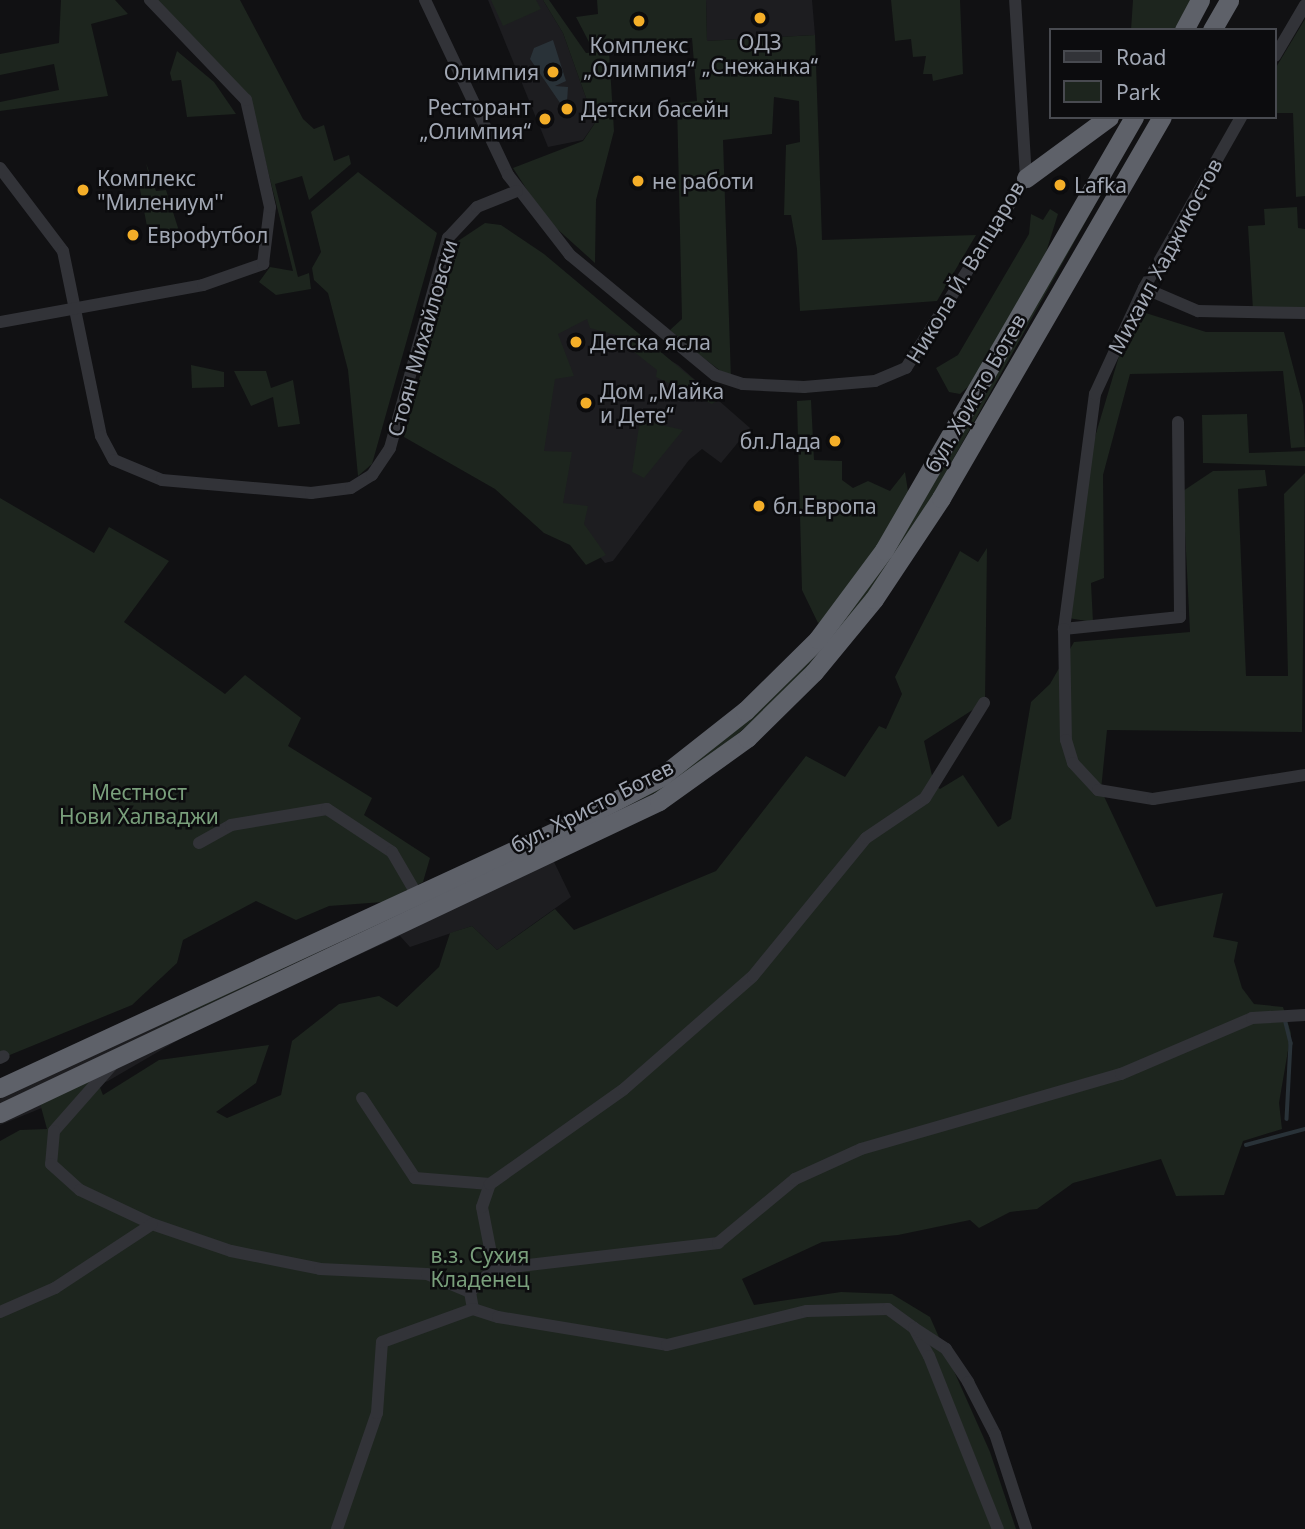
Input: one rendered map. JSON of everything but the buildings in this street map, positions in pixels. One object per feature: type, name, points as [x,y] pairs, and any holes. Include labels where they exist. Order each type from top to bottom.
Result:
[{"type":"highway","points":[[1185,28],[1200,0]]},
{"type":"highway","points":[[1213,28],[1229,0]]},
{"type":"highway","points":[[1026,178],[1107,119]]},
{"type":"highway","name":"бул. Христо Ботев","points":[[0,1088],[571,824],[661,777],[715,736],[818,639],[884,550],[1133,119]]},
{"type":"highway","points":[[1145,146],[1147,119]]},
{"type":"highway","name":"бул. Христо Ботев","points":[[0,1113],[659,802],[778,710],[856,624],[941,498],[1161,119]]},
{"type":"highway","points":[[1090,133],[1106,142],[1107,164]]},
{"type":"street","points":[[0,322],[237,276],[263,264],[267,253],[270,207],[246,100],[150,0]]},
{"type":"street","name":"Никола Й. Вапцаров","points":[[425,0],[517,191],[570,255],[715,375],[743,384],[804,387],[876,382],[906,368],[1026,178],[1015,0]]},
{"type":"street","points":[[1277,54],[1305,5]]},
{"type":"street","name":"Михаил Хаджикостов","points":[[1240,119],[1144,288],[1095,394],[1064,629],[1066,740],[1073,763],[1098,790],[1153,799],[1305,775]]},
{"type":"street","name":"Стоян Михайловски","points":[[0,168],[56,238],[74,307],[101,436],[125,467],[162,480],[311,493],[351,488],[372,475],[390,448],[448,238],[477,207],[517,191]]},
{"type":"street","points":[[1144,288],[1198,311],[1305,313]]},
{"type":"street","points":[[1064,629],[1180,617],[1178,422]]},
{"type":"street","points":[[494,1269],[482,1207],[490,1184],[624,1089],[753,976],[866,838],[925,798],[984,703]]},
{"type":"street","points":[[200,843],[231,825],[327,809],[392,852],[415,893]]},
{"type":"street","points":[[470,1292],[494,1269],[718,1242],[795,1179],[861,1149],[1121,1074],[1252,1018],[1305,1015]]},
{"type":"street","points":[[119,1058],[65,1112],[54,1131],[51,1164],[80,1190],[152,1224],[320,1269],[427,1274],[470,1292]]},
{"type":"street","points":[[362,1098],[415,1178],[490,1184]]},
{"type":"street","points":[[0,1312],[55,1288],[152,1224]]},
{"type":"street","points":[[470,1292],[473,1310]]},
{"type":"street","points":[[337,1529],[377,1413],[382,1342],[473,1310],[667,1345],[844,1306],[888,1309],[946,1349],[968,1382],[995,1434],[1026,1529]]},
{"type":"street","points":[[914,1328],[955,1411],[998,1529]]},
{"type":"shaded area","name":"Комплекс „Олимпия“","points":[[488,0],[543,0],[563,33],[595,123],[583,140],[548,147]]},
{"type":"shaded area","name":"ОДЗ „Снежанка“","points":[[706,0],[812,0],[815,35],[707,41]]},
{"type":"shaded area","name":"Олимпия","points":[[553,40],[566,81],[555,86],[568,87],[567,102],[574,109],[569,116],[530,59],[534,48]]},
{"type":"shaded area","name":"Дом „Майка и Дете“","points":[[471,239],[678,365],[750,428],[721,463],[702,449],[689,460],[613,561],[605,563],[561,509]]},
{"type":"shaded area","points":[[541,835],[571,897],[497,950],[472,926],[410,947],[400,936],[199,1028],[108,1081],[0,1125],[0,1086]]},
{"type":"green space","points":[[61,0],[115,0],[128,14],[91,24],[108,96],[0,111],[0,102],[59,90],[54,64],[0,75],[0,54],[59,43]]},
{"type":"green space","points":[[154,0],[240,0],[303,119],[314,129],[324,125],[334,161],[349,155],[351,164],[309,200],[302,176],[275,184],[298,277],[309,273],[311,289],[276,295],[259,282],[270,267],[293,271],[250,99]]},
{"type":"green space","points":[[491,0],[536,0],[541,9],[503,26]]},
{"type":"green space","points":[[543,0],[549,0],[586,53],[609,51],[614,131],[596,200],[595,263],[545,218],[513,168],[583,141],[595,123],[563,33]]},
{"type":"green space","points":[[597,0],[706,0],[707,41],[815,35],[822,240],[976,235],[937,301],[800,311],[797,249],[791,215],[784,215],[786,145],[800,142],[799,101],[774,97],[772,134],[723,140],[731,379],[688,346],[670,330],[682,319],[677,103],[697,101],[692,38],[590,44],[576,17],[598,14]]},
{"type":"green space","points":[[891,0],[960,0],[963,74],[933,81],[932,74],[923,74],[926,56],[913,57],[911,39],[895,41]]},
{"type":"green space","points":[[1133,0],[1193,0],[1176,28],[1131,28]]},
{"type":"green space","points":[[1305,19],[1305,196],[1296,197],[1293,113],[1277,113],[1277,66]]},
{"type":"green space","points":[[177,51],[214,82],[236,114],[187,117],[181,80],[172,81],[170,73]]},
{"type":"green space","points":[[146,163],[156,191],[166,190],[179,231],[149,237],[138,179],[149,176]]},
{"type":"green space","points":[[358,172],[437,233],[372,464],[358,476],[348,370],[328,293],[314,280],[312,268],[321,252],[311,212]]},
{"type":"green space","points":[[1110,178],[922,515],[850,619],[768,709],[680,781],[145,1034],[705,754],[909,523]]},
{"type":"green space","points":[[1297,207],[1298,228],[1305,229],[1305,308],[1253,310],[1248,226],[1265,225],[1264,209]]},
{"type":"green space","points":[[1050,209],[1058,214],[1043,262],[971,384],[960,394],[949,392],[936,368],[958,355],[1029,234],[1031,214],[1043,220]]},
{"type":"green space","points":[[485,223],[501,225],[544,254],[718,400],[712,404],[656,377],[657,370],[624,344],[627,338],[590,328],[587,319],[558,334],[574,376],[555,379],[544,451],[572,452],[563,503],[588,506],[584,524],[606,555],[586,565],[570,545],[544,533],[495,489],[404,437],[455,243]]},
{"type":"green space","points":[[1133,309],[1206,332],[1284,332],[1303,405],[1305,447],[1291,448],[1283,371],[1130,374],[1103,475],[1104,578],[1091,583],[1093,622],[1068,618],[1081,484]]},
{"type":"green space","points":[[191,365],[224,372],[224,387],[192,388]]},
{"type":"green space","points":[[234,371],[266,371],[271,388],[293,380],[300,424],[278,427],[273,397],[251,406]]},
{"type":"green space","points":[[811,400],[814,460],[842,461],[842,480],[853,488],[868,481],[890,491],[905,472],[909,498],[827,620],[818,623],[802,590],[797,401]]},
{"type":"green space","points":[[1247,414],[1249,453],[1305,451],[1305,466],[1203,463],[1202,415]]},
{"type":"green space","points":[[640,420],[683,430],[644,478],[632,472]]},
{"type":"green space","name":"в.з. Сухия Кладенец","points":[[1265,470],[1267,486],[1238,489],[1246,676],[1288,676],[1284,494],[1305,473],[1302,732],[1107,730],[1101,790],[1156,907],[1223,893],[1213,937],[1238,942],[1234,961],[1242,988],[1254,1004],[1283,1007],[1291,1033],[1279,1103],[1282,1129],[1243,1141],[1224,1195],[1176,1196],[1161,1159],[1073,1183],[1037,1209],[1010,1212],[979,1228],[970,1220],[898,1235],[822,1242],[742,1279],[754,1305],[841,1292],[892,1294],[930,1317],[990,1452],[1016,1529],[0,1529],[0,1141],[20,1130],[47,1129],[38,1096],[93,1070],[103,1095],[159,1060],[269,1045],[256,1083],[216,1112],[227,1118],[281,1095],[292,1041],[339,1004],[379,996],[397,1007],[439,967],[450,933],[472,926],[497,950],[555,909],[574,930],[716,871],[806,756],[845,777],[879,726],[886,729],[902,694],[895,677],[960,551],[978,562],[987,548],[985,702],[924,741],[934,784],[940,789],[963,775],[998,827],[1011,819],[1031,702],[1050,684],[1074,642],[1190,632],[1183,491],[1213,471]]},
{"type":"green space","name":"Местност Нови Халваджи","points":[[0,498],[94,553],[109,527],[169,561],[124,622],[225,694],[245,675],[301,718],[288,746],[372,798],[364,815],[430,858],[423,882],[383,902],[329,906],[296,920],[256,901],[183,940],[177,963],[132,1005],[0,1059]]},
{"type":"waterway","points":[[1285,1019],[1291,1043],[1287,1119]]},
{"type":"waterway","points":[[1246,1145],[1305,1129]]},
{"type":"place","name":"ОДЗ „Снежанка“","points":[[760,18]]},
{"type":"place","name":"Комплекс „Олимпия“","points":[[639,21]]},
{"type":"place","name":"Олимпия","points":[[553,72]]},
{"type":"place","name":"Детски басейн","points":[[567,109]]},
{"type":"place","name":"Ресторант „Олимпия“","points":[[545,119]]},
{"type":"place","name":"не работи","points":[[638,181]]},
{"type":"place","name":"Lafka","points":[[1060,185]]},
{"type":"place","name":"Комплекс \"Милениум''","points":[[83,190]]},
{"type":"place","name":"Еврофутбол","points":[[133,235]]},
{"type":"place","name":"Детска ясла","points":[[576,342]]},
{"type":"place","name":"Дом „Майка и Дете“","points":[[586,403]]},
{"type":"place","name":"бл.Лада","points":[[835,441]]},
{"type":"place","name":"бл.Европа","points":[[759,506]]}]
